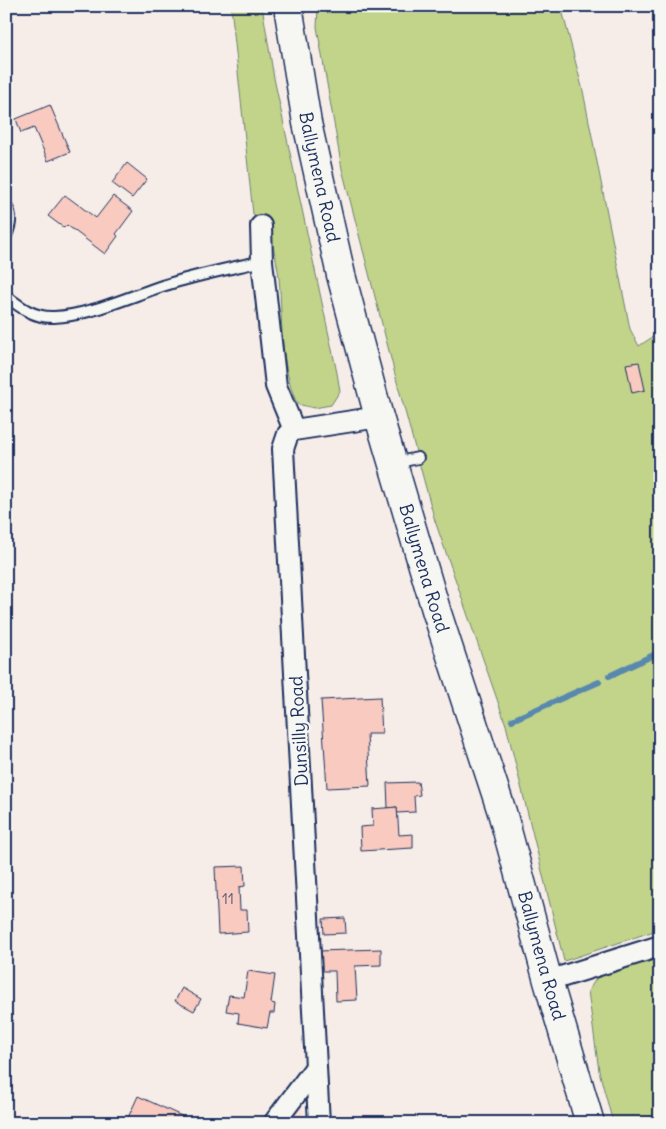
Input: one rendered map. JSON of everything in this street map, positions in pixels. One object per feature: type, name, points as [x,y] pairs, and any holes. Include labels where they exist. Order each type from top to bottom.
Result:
[{"type":"highway","name":"Ballymena Road","points":[[288,6],[307,123],[341,275],[379,417],[406,461],[437,613],[502,812],[548,981],[590,1123]]},
{"type":"street","points":[[261,226],[262,261],[276,386],[294,430],[379,417]]},
{"type":"street","name":"Dunsilly Road","points":[[294,430],[288,434],[283,449],[319,1123]]},
{"type":"street","points":[[548,981],[660,946]]},
{"type":"street","points":[[274,1123],[316,1067]]},
{"type":"lane","points":[[6,206],[9,210],[11,223],[6,236]]},
{"type":"lane","points":[[6,296],[24,310],[41,316],[55,317],[96,308],[172,282],[262,261]]},
{"type":"shaded area","points":[[302,1107],[303,1123],[286,1123],[296,1110]]},
{"type":"green space","points":[[231,6],[262,6],[274,78],[337,373],[340,391],[331,405],[314,408],[297,404],[287,373],[284,357],[279,278],[275,257],[267,221],[253,214]]},
{"type":"green space","points":[[318,6],[561,6],[583,91],[630,329],[639,346],[660,332],[660,929],[564,961],[506,725],[435,521],[342,169],[317,27]]},
{"type":"green space","points":[[660,956],[660,1123],[613,1123],[599,1071],[588,991],[598,976],[638,961]]},
{"type":"building","points":[[50,105],[70,152],[48,161],[34,128],[21,133],[16,119]]},
{"type":"building","points":[[127,163],[147,179],[132,198],[112,183]]},
{"type":"building","points":[[65,195],[96,218],[113,196],[133,211],[116,234],[118,236],[105,254],[67,225],[64,228],[48,216]]},
{"type":"building","points":[[639,362],[645,390],[632,393],[626,364]]},
{"type":"building","points":[[380,697],[382,734],[367,734],[370,786],[327,788],[321,700]]},
{"type":"building","points":[[418,782],[420,795],[414,796],[415,812],[397,813],[397,807],[388,808],[387,783]]},
{"type":"building","points":[[397,807],[399,835],[413,834],[413,848],[361,851],[360,827],[373,826],[372,809]]},
{"type":"building","points":[[244,866],[245,886],[239,887],[240,910],[247,910],[248,932],[218,934],[215,867]]},
{"type":"building","points":[[345,918],[346,933],[324,934],[323,919]]},
{"type":"building","points":[[381,949],[381,965],[355,966],[357,1000],[336,1001],[335,971],[319,971],[318,951]]},
{"type":"building","points":[[248,971],[275,975],[271,1003],[275,1004],[274,1013],[270,1013],[267,1028],[238,1023],[239,1013],[226,1011],[229,995],[244,997]]},
{"type":"building","points":[[182,988],[201,999],[194,1011],[175,1001]]},
{"type":"building","points":[[138,1096],[188,1119],[187,1123],[126,1122]]},
{"type":"waterway","points":[[609,676],[660,652]]},
{"type":"waterway","points":[[512,720],[599,682]]}]
